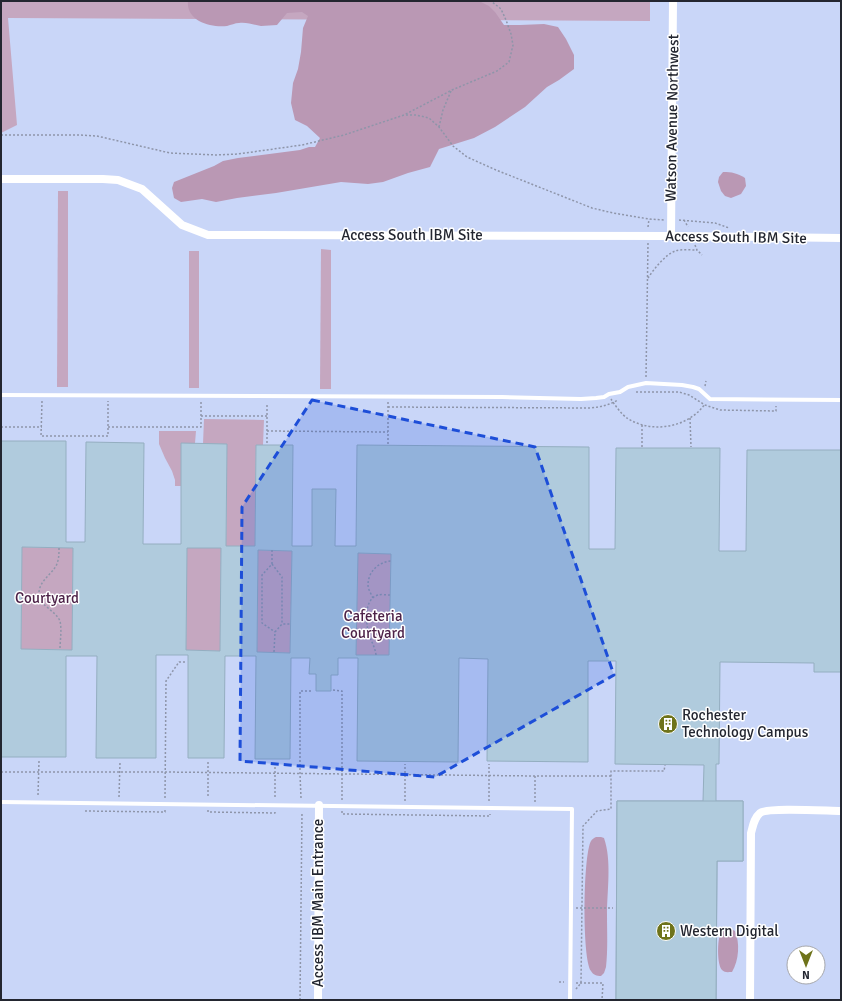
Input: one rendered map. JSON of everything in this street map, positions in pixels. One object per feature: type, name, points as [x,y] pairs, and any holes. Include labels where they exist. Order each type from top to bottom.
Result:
[{"type":"street","name":"Watson Avenue Northwest","points":[[671,236],[673,1]]},
{"type":"street","name":"Access South IBM Site","points":[[1,179],[118,180],[142,189],[182,225],[208,235],[841,238]]},
{"type":"street","name":"Access IBM Main Entrance","points":[[318,1000],[319,805]]},
{"type":"street","points":[[750,1000],[751,833],[756,817],[761,812],[770,810],[841,811]]},
{"type":"lane","points":[[1,395],[388,396],[581,399],[601,398],[609,394],[620,392],[628,387],[646,383],[692,386],[699,389],[710,399],[841,400]]},
{"type":"lane","points":[[1,802],[572,809],[570,1000]]},
{"type":"path","points":[[1,135],[97,136],[170,153],[216,155],[302,145],[344,135],[404,115],[452,90],[497,71],[509,62],[513,45],[511,34],[501,9],[491,1]]},
{"type":"path","points":[[440,127],[443,110],[452,90]]},
{"type":"path","points":[[404,115],[416,115],[429,118],[440,127],[453,146],[466,157],[592,208],[649,219],[715,223],[728,228]]},
{"type":"path","points":[[649,219],[645,392],[679,392],[688,395],[705,405],[720,410],[776,411],[776,399]]},
{"type":"path","points":[[648,278],[669,254],[676,251],[697,250],[702,255]]},
{"type":"path","points":[[609,394],[613,403],[626,418],[642,425],[656,428],[674,425],[690,418],[691,447]]},
{"type":"path","points":[[42,395],[42,436],[108,436],[108,396]]},
{"type":"path","points":[[108,427],[201,427],[201,396]]},
{"type":"path","points":[[266,443],[267,396]]},
{"type":"path","points":[[388,396],[388,444]]},
{"type":"path","points":[[388,407],[590,408],[613,403]]},
{"type":"path","points":[[201,416],[267,416]]},
{"type":"path","points":[[642,425],[642,448]]},
{"type":"path","points":[[1,427],[42,427]]},
{"type":"path","points":[[267,431],[388,432]]},
{"type":"path","points":[[59,548],[58,561],[51,574],[42,582],[38,594],[42,602],[58,617],[60,622],[60,650]]},
{"type":"path","points":[[272,550],[272,564],[282,577],[282,624],[275,632],[274,652]]},
{"type":"path","points":[[373,598],[368,586],[372,572],[376,566],[385,561],[391,561]]},
{"type":"path","points":[[272,564],[262,576],[262,623],[275,632]]},
{"type":"path","points":[[376,655],[375,648],[368,632],[366,615],[367,608],[373,598],[377,596],[390,595]]},
{"type":"path","points":[[282,624],[291,624]]},
{"type":"path","points":[[165,772],[166,682],[179,662],[187,662]]},
{"type":"path","points":[[333,690],[342,691],[342,814],[490,816],[489,764]]},
{"type":"path","points":[[300,1000],[302,805],[300,774],[300,691],[312,691]]},
{"type":"path","points":[[38,802],[39,761]]},
{"type":"path","points":[[119,804],[120,762]]},
{"type":"path","points":[[208,762],[208,812]]},
{"type":"path","points":[[274,763],[274,774]]},
{"type":"path","points":[[405,764],[405,807]]},
{"type":"path","points":[[582,983],[583,826],[597,811],[611,810],[611,771],[664,771],[665,764]]},
{"type":"path","points":[[1,772],[611,776]]},
{"type":"path","points":[[535,776],[535,808]]},
{"type":"path","points":[[571,908],[613,908]]},
{"type":"path","points":[[559,982],[603,983],[602,1000]]},
{"type":"highlighted area","points":[[312,400],[535,447],[614,675],[435,777],[240,761],[242,507]]},
{"type":"shaded area","points":[[188,1],[479,1],[489,6],[504,25],[544,24],[558,27],[574,55],[574,69],[547,87],[525,107],[495,127],[474,138],[439,149],[430,167],[383,182],[368,184],[341,182],[216,202],[202,199],[181,202],[174,198],[172,188],[174,182],[223,161],[315,147],[320,138],[307,126],[295,120],[291,103],[293,83],[298,69],[301,52],[303,28],[308,16],[302,12],[287,13],[277,25],[261,26],[248,23],[236,23],[227,26],[214,26],[201,22],[195,18],[188,8]]},
{"type":"shaded area","points":[[649,1],[841,1],[841,1000],[1,1000],[1,18]]},
{"type":"shaded area","points":[[723,172],[734,173],[745,178],[746,186],[741,194],[731,198],[725,196],[721,191],[718,182],[719,177]]},
{"type":"shaded area","points":[[596,837],[604,838],[608,856],[607,961],[604,973],[601,976],[595,975],[591,971],[588,962],[585,928],[586,865],[591,841]]},
{"type":"shaded area","points":[[726,929],[735,931],[738,941],[738,952],[732,972],[723,971],[719,963],[718,952],[720,935],[722,930]]},
{"type":"green space","points":[[1,1],[650,1],[650,21],[8,18],[17,125],[1,133]]},
{"type":"green space","points":[[58,191],[68,191],[68,387],[57,387]]},
{"type":"green space","points":[[321,249],[331,250],[331,389],[320,389]]},
{"type":"green space","points":[[189,251],[199,251],[199,388],[189,388]]},
{"type":"green space","points":[[204,419],[264,420],[263,445],[256,445],[255,546],[226,546],[227,444],[203,444]]},
{"type":"green space","points":[[159,431],[196,431],[195,443],[181,486],[175,486],[172,471],[159,444]]},
{"type":"green space","name":"Courtyard","points":[[22,547],[73,548],[72,650],[21,649]]},
{"type":"green space","points":[[187,548],[221,548],[220,651],[186,650]]},
{"type":"green space","points":[[258,550],[292,551],[290,653],[257,652]]},
{"type":"green space","name":"Cafeteria Courtyard","points":[[358,553],[391,554],[389,655],[356,655]]},
{"type":"building","name":"Rochester Technology Campus","points":[[1,441],[66,441],[66,542],[85,542],[86,442],[144,443],[143,544],[181,544],[181,443],[227,444],[226,546],[255,546],[256,445],[293,445],[292,546],[312,546],[312,489],[336,489],[335,546],[356,546],[357,445],[589,447],[589,549],[615,549],[616,448],[720,448],[719,551],[746,551],[747,450],[841,450],[841,672],[814,672],[814,663],[720,662],[719,764],[716,764],[716,801],[743,801],[743,861],[717,861],[716,1000],[616,1000],[617,801],[703,801],[704,765],[615,764],[616,661],[588,661],[588,762],[487,761],[488,659],[459,658],[458,762],[357,761],[358,658],[338,658],[338,675],[331,675],[331,691],[316,691],[316,674],[309,674],[310,658],[291,658],[290,759],[255,759],[256,656],[225,656],[224,758],[188,758],[188,655],[156,655],[156,758],[96,758],[97,656],[66,656],[66,757],[1,757]],"holes":[[[22,547],[73,548],[72,650],[21,649]],[[187,548],[221,548],[220,651],[186,650]],[[258,550],[292,551],[290,653],[257,652]],[[358,553],[391,554],[389,655],[356,655]]]},
{"type":"building","name":"Western Digital","points":[[617,801],[743,801],[743,861],[717,861],[716,1000],[616,1000]]},
{"type":"place","name":"Rochester Technology Campus","points":[[668,724]]},
{"type":"place","name":"Western Digital","points":[[666,931]]}]
